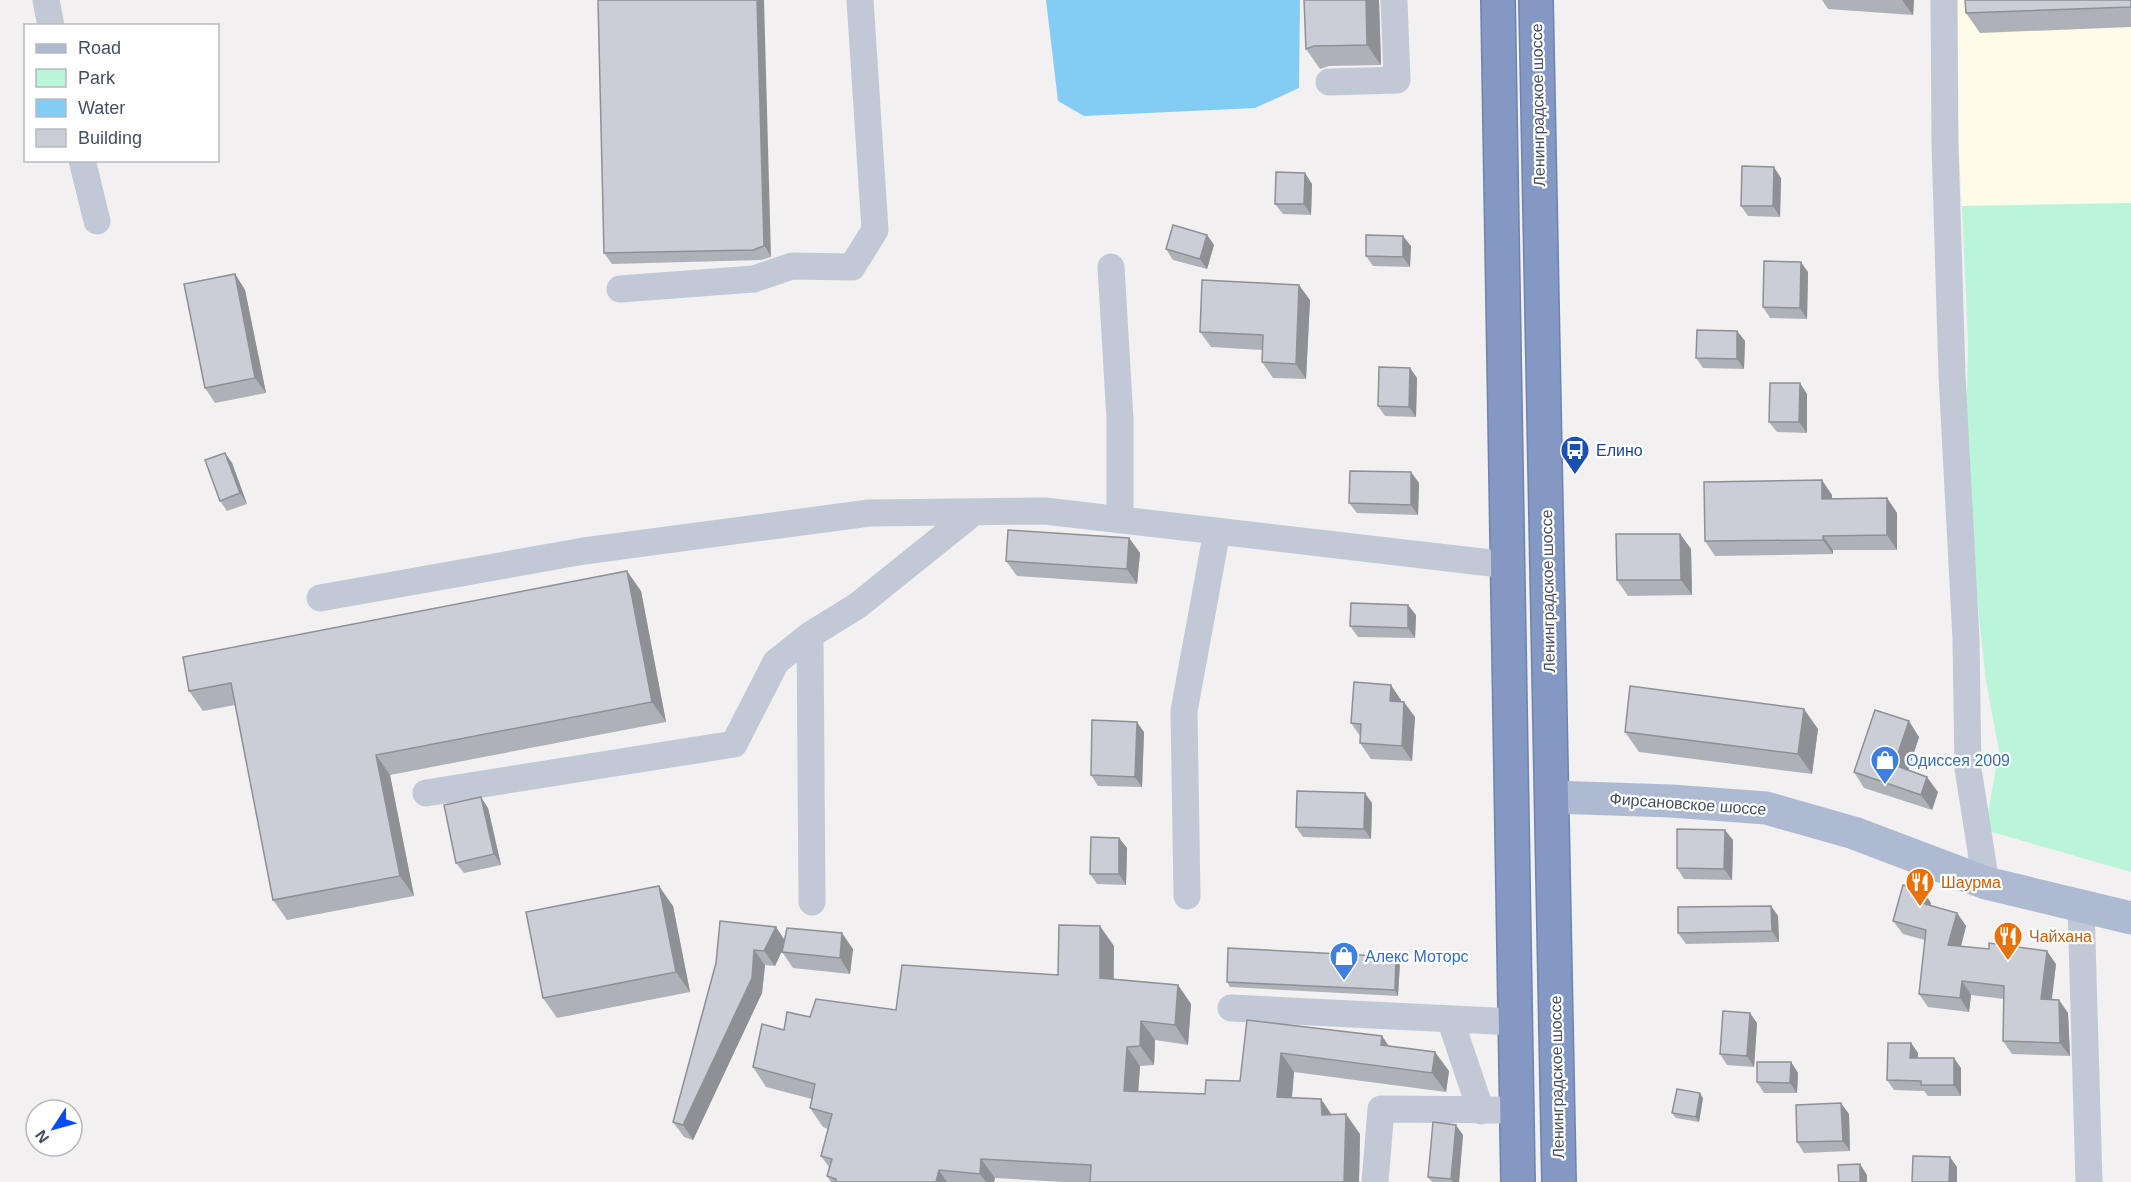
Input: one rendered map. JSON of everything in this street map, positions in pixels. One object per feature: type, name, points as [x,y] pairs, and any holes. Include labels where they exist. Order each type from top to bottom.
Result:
[{"type":"highway","points":[[1498,0],[1518,1182]]},
{"type":"highway","name":"Ленинградское шоссе","points":[[1536,0],[1559,1182]]},
{"type":"main road","name":"Фирсановское шоссе","points":[[1552,797],[1671,801],[1766,808],[1854,832],[1986,884],[2131,918]]},
{"type":"lane","points":[[46,0],[51,24]]},
{"type":"lane","points":[[620,289],[754,279],[792,266],[852,267],[874,230],[860,0]]},
{"type":"lane","points":[[1329,82],[1397,80],[1394,0]]},
{"type":"lane","points":[[1944,0],[1949,294],[1966,639],[1968,769],[1986,884]]},
{"type":"lane","points":[[82,162],[97,221]]},
{"type":"lane","points":[[1111,267],[1120,419],[1120,520]]},
{"type":"lane","points":[[320,598],[584,551],[869,513],[1045,511],[1508,565]]},
{"type":"lane","points":[[426,793],[734,744],[776,662],[810,635],[856,606],[974,512]]},
{"type":"lane","points":[[1187,896],[1184,711],[1217,531]]},
{"type":"lane","points":[[810,635],[812,902]]},
{"type":"lane","points":[[2081,906],[2089,1182]]},
{"type":"lane","points":[[1231,1008],[1515,1022]]},
{"type":"lane","points":[[1450,1019],[1481,1111]]},
{"type":"lane","points":[[1375,1182],[1381,1110],[1516,1110]]},
{"type":"shaded area","points":[[1951,0],[2131,0],[2131,203],[1962,206]]},
{"type":"green space","points":[[2131,203],[2131,872],[1985,830],[1999,751],[1986,681],[1965,485],[1968,343],[1962,206]]},
{"type":"water","points":[[1046,0],[1300,0],[1299,88],[1255,108],[1084,116],[1058,101]]},
{"type":"building","points":[[598,0],[757,0],[764,246],[753,250],[604,253]]},
{"type":"building","points":[[1304,0],[1366,0],[1367,45],[1314,46],[1306,49]]},
{"type":"building","points":[[1965,0],[2131,0],[2131,7],[1966,13]]},
{"type":"building","points":[[1742,166],[1774,167],[1773,206],[1741,206]]},
{"type":"building","points":[[1276,172],[1305,173],[1304,204],[1275,204]]},
{"type":"building","points":[[1173,225],[1207,235],[1200,259],[1166,249]]},
{"type":"building","points":[[1366,235],[1403,236],[1403,257],[1366,256]]},
{"type":"building","points":[[1764,261],[1801,262],[1800,308],[1763,307]]},
{"type":"building","points":[[235,274],[255,378],[205,388],[184,284]]},
{"type":"building","points":[[1202,280],[1299,285],[1296,364],[1262,362],[1263,335],[1200,332]]},
{"type":"building","points":[[1697,330],[1737,331],[1737,359],[1696,358]]},
{"type":"building","points":[[1379,367],[1410,368],[1409,407],[1378,406]]},
{"type":"building","points":[[1770,383],[1800,383],[1799,422],[1769,422]]},
{"type":"building","points":[[225,453],[240,493],[220,501],[205,460]]},
{"type":"building","points":[[1350,471],[1411,472],[1411,505],[1349,503]]},
{"type":"building","points":[[1822,480],[1822,499],[1887,498],[1887,535],[1823,536],[1823,540],[1705,541],[1704,482]]},
{"type":"building","points":[[1008,530],[1129,538],[1127,569],[1006,561]]},
{"type":"building","points":[[1616,534],[1680,534],[1681,580],[1617,580]]},
{"type":"building","points":[[627,571],[652,702],[376,755],[400,876],[273,900],[231,683],[189,691],[183,657]]},
{"type":"building","points":[[1351,603],[1408,605],[1408,628],[1350,626]]},
{"type":"building","points":[[1354,682],[1391,685],[1390,701],[1404,702],[1402,746],[1360,743],[1361,724],[1351,723]]},
{"type":"building","points":[[1630,686],[1804,709],[1798,754],[1625,732]]},
{"type":"building","points":[[1875,710],[1909,721],[1894,765],[1927,777],[1921,795],[1854,772]]},
{"type":"building","points":[[1092,720],[1137,722],[1135,777],[1091,775]]},
{"type":"building","points":[[1297,791],[1365,793],[1364,829],[1296,827]]},
{"type":"building","points":[[481,797],[494,854],[456,863],[444,805]]},
{"type":"building","points":[[1677,829],[1725,830],[1724,869],[1677,868]]},
{"type":"building","points":[[1091,837],[1119,838],[1119,874],[1090,874]]},
{"type":"building","points":[[1903,885],[1922,890],[1918,902],[1957,913],[1948,945],[1989,949],[1989,943],[2047,951],[2041,999],[2059,1000],[2060,1043],[2003,1041],[2004,986],[1962,981],[1960,998],[1919,994],[1926,930],[1893,921]]},
{"type":"building","points":[[659,886],[676,972],[543,998],[526,912]]},
{"type":"building","points":[[1771,906],[1772,931],[1678,933],[1678,907]]},
{"type":"building","points":[[720,921],[776,927],[764,951],[754,950],[752,978],[683,1125],[673,1122],[716,963]]},
{"type":"building","points":[[1059,925],[1100,926],[1100,978],[1178,985],[1175,1025],[1141,1021],[1140,1046],[1127,1047],[1124,1091],[1205,1094],[1206,1080],[1240,1081],[1247,1020],[1382,1036],[1381,1045],[1435,1052],[1432,1073],[1281,1053],[1277,1097],[1321,1099],[1322,1115],[1346,1114],[1344,1182],[1090,1182],[1091,1165],[981,1159],[980,1174],[939,1170],[936,1182],[836,1182],[836,1179],[827,1176],[832,1159],[821,1156],[832,1114],[810,1108],[815,1084],[753,1067],[762,1024],[784,1030],[787,1012],[810,1017],[816,999],[896,1010],[902,965],[1058,975]]},
{"type":"building","points":[[787,928],[842,933],[840,958],[782,952]]},
{"type":"building","points":[[1228,948],[1396,957],[1395,990],[1227,982]]},
{"type":"building","points":[[1723,1011],[1750,1013],[1747,1056],[1720,1054]]},
{"type":"building","points":[[1888,1043],[1911,1043],[1910,1058],[1954,1058],[1954,1085],[1921,1085],[1921,1081],[1887,1080]]},
{"type":"building","points":[[1757,1062],[1791,1062],[1790,1083],[1757,1082]]},
{"type":"building","points":[[1677,1089],[1700,1093],[1696,1117],[1672,1113]]},
{"type":"building","points":[[1841,1103],[1843,1141],[1797,1142],[1796,1105]]},
{"type":"building","points":[[1433,1122],[1456,1125],[1451,1179],[1428,1177]]},
{"type":"building","points":[[1913,1156],[1950,1157],[1949,1182],[1912,1182]]},
{"type":"building","points":[[1860,1164],[1860,1182],[1839,1182],[1838,1165]]},
{"type":"place","name":"Елино","points":[[1575,476]]},
{"type":"place","name":"Одиссея 2009","points":[[1885,786]]},
{"type":"place","name":"Шаурма","points":[[1920,908]]},
{"type":"place","name":"Чайхана","points":[[2008,962]]},
{"type":"place","name":"Алекс Моторс","points":[[1344,982]]}]
